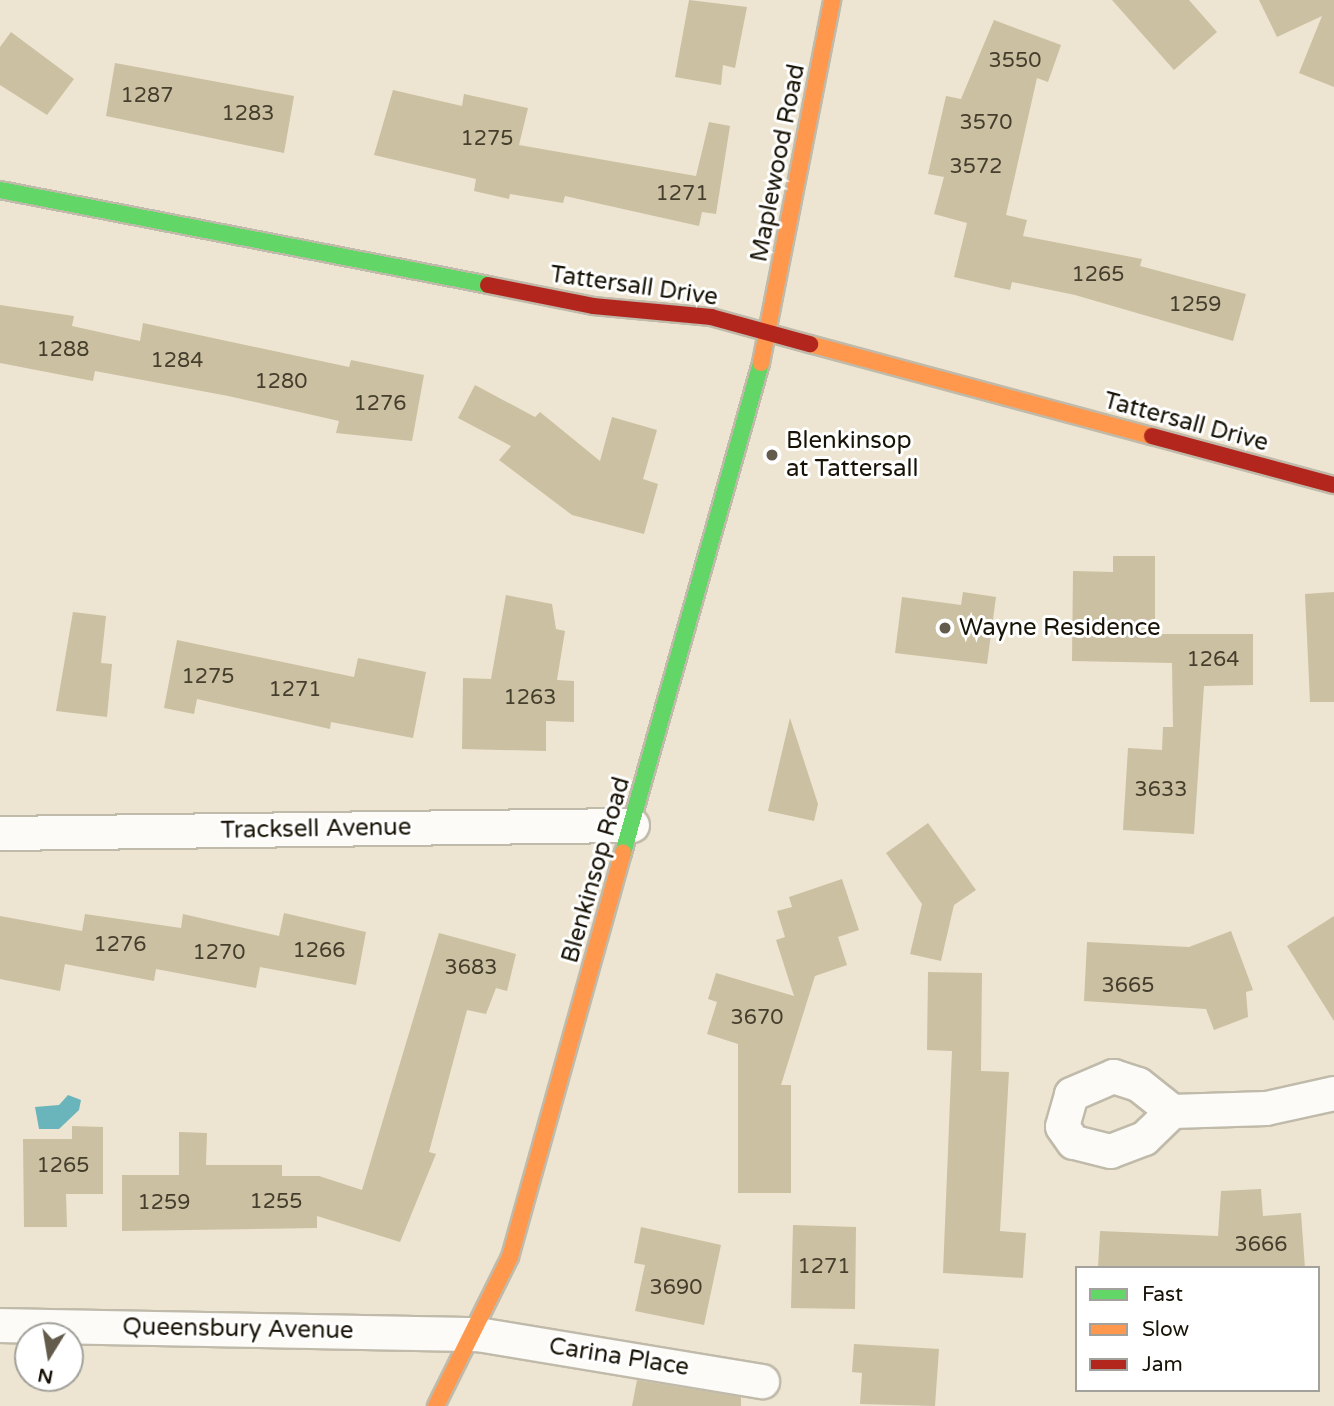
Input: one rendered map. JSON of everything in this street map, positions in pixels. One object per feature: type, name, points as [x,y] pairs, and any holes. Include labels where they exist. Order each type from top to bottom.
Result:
[{"type":"street","name":"Maplewood Road","points":[[769,334],[832,0]]},
{"type":"street","name":"Tattersall Drive","points":[[0,190],[593,306],[711,317],[1334,485]]},
{"type":"street","name":"Blenkinsop Road","points":[[436,1406],[477,1334],[510,1257],[769,334]]},
{"type":"street","name":"Tracksell Avenue","points":[[0,833],[632,825]]},
{"type":"street","points":[[1172,1111],[1266,1108],[1334,1093]]},
{"type":"street","name":"Queensbury Avenue","points":[[0,1325],[477,1334]]},
{"type":"street","name":"Carina Place","points":[[477,1334],[762,1381]]},
{"type":"water","points":[[68,1095],[81,1100],[79,1110],[59,1129],[39,1129],[35,1107],[59,1105]]},
{"type":"building","points":[[689,0],[747,7],[735,68],[723,65],[721,85],[675,77]]},
{"type":"building","points":[[1112,0],[1189,0],[1217,32],[1174,70]]},
{"type":"building","points":[[1259,0],[1334,0],[1334,87],[1299,73],[1322,16],[1277,37]]},
{"type":"building","points":[[994,20],[1061,45],[1048,82],[1037,78],[1006,215],[1027,220],[1023,236],[1142,259],[1140,266],[1246,294],[1233,341],[1075,295],[1012,282],[1010,290],[954,277],[967,223],[934,214],[944,177],[928,174],[946,96],[961,99]]},
{"type":"building","points":[[11,32],[74,79],[47,115],[0,85],[0,47]]},
{"type":"building","points":[[115,63],[294,96],[284,153],[106,116]]},
{"type":"building","points":[[393,90],[462,106],[464,94],[528,108],[519,145],[696,176],[709,122],[730,126],[716,214],[702,212],[699,226],[565,196],[563,203],[510,194],[509,199],[474,191],[476,179],[374,155]]},
{"type":"building","points":[[0,305],[74,316],[72,326],[140,341],[143,323],[349,367],[351,360],[424,375],[412,441],[336,433],[339,421],[228,396],[95,371],[93,381],[0,363]]},
{"type":"building","points":[[475,385],[535,417],[540,412],[600,461],[612,417],[657,430],[643,479],[658,484],[644,534],[572,515],[499,460],[511,446],[458,418]]},
{"type":"building","points":[[1113,556],[1155,556],[1155,634],[1253,634],[1253,685],[1204,686],[1194,834],[1123,830],[1128,748],[1162,750],[1163,727],[1173,727],[1172,663],[1072,661],[1073,571],[1113,572]]},
{"type":"building","name":"Wayne Residence","points":[[963,592],[996,597],[987,664],[895,653],[902,597],[961,605]]},
{"type":"building","points":[[1334,592],[1334,702],[1310,702],[1305,594]]},
{"type":"building","points":[[506,595],[552,604],[556,629],[565,631],[557,680],[574,681],[574,722],[546,721],[546,751],[462,749],[463,678],[491,679]]},
{"type":"building","points":[[73,612],[106,616],[101,663],[112,664],[107,717],[56,711]]},
{"type":"building","points":[[177,640],[354,677],[358,658],[426,672],[413,738],[331,722],[330,729],[197,699],[194,714],[164,708]]},
{"type":"building","points":[[790,718],[818,804],[814,821],[768,811]]},
{"type":"building","points":[[928,823],[976,890],[954,905],[941,961],[910,954],[922,904],[886,853]]},
{"type":"building","points":[[842,879],[859,930],[838,937],[847,965],[815,976],[781,1085],[791,1085],[791,1193],[738,1193],[738,1044],[707,1034],[717,1002],[708,999],[716,973],[794,996],[776,940],[785,937],[777,911],[792,907],[789,897]]},
{"type":"building","points":[[284,913],[366,932],[356,985],[260,967],[256,988],[156,969],[154,981],[65,964],[60,991],[0,979],[0,916],[82,931],[85,914],[181,928],[183,914],[279,936]]},
{"type":"building","points":[[1334,916],[1334,1021],[1287,946]]},
{"type":"building","points":[[1231,931],[1253,990],[1246,992],[1248,1017],[1214,1030],[1206,1009],[1084,1001],[1087,942],[1189,947]]},
{"type":"building","points":[[439,933],[516,954],[507,991],[496,988],[486,1014],[467,1010],[429,1152],[436,1154],[400,1242],[317,1216],[317,1228],[122,1231],[122,1175],[179,1175],[179,1132],[207,1133],[206,1165],[282,1165],[282,1176],[319,1176],[362,1190]]},
{"type":"building","points":[[928,972],[982,973],[981,1071],[1009,1072],[1000,1231],[1026,1233],[1023,1278],[943,1273],[952,1051],[927,1050]]},
{"type":"building","points":[[72,1126],[103,1127],[103,1194],[66,1194],[67,1227],[24,1227],[23,1139],[72,1139]]},
{"type":"building","points":[[1261,1189],[1263,1216],[1301,1213],[1305,1266],[1098,1266],[1100,1231],[1218,1236],[1221,1191]]},
{"type":"building","points":[[793,1225],[856,1227],[855,1309],[791,1308]]},
{"type":"building","points":[[641,1227],[721,1245],[704,1325],[635,1311],[645,1265],[634,1263]]},
{"type":"building","points":[[854,1344],[939,1349],[935,1406],[860,1404],[862,1373],[852,1372]]},
{"type":"building","points":[[637,1380],[741,1397],[741,1406],[632,1406]]},
{"type":"traffic: fast","points":[[0,190],[488,285]]},
{"type":"traffic: fast","points":[[623,853],[761,363]]},
{"type":"traffic: slow","points":[[761,363],[832,0]]},
{"type":"traffic: slow","points":[[810,344],[1152,436]]},
{"type":"traffic: slow","points":[[436,1406],[510,1257],[623,853]]},
{"type":"traffic: jam","points":[[488,285],[593,306],[711,317],[810,344]]},
{"type":"traffic: jam","points":[[1152,436],[1334,485]]},
{"type":"place","name":"Blenkinsop at Tattersall","points":[[772,455]]},
{"type":"place","name":"Wayne Residence","points":[[945,628]]}]
